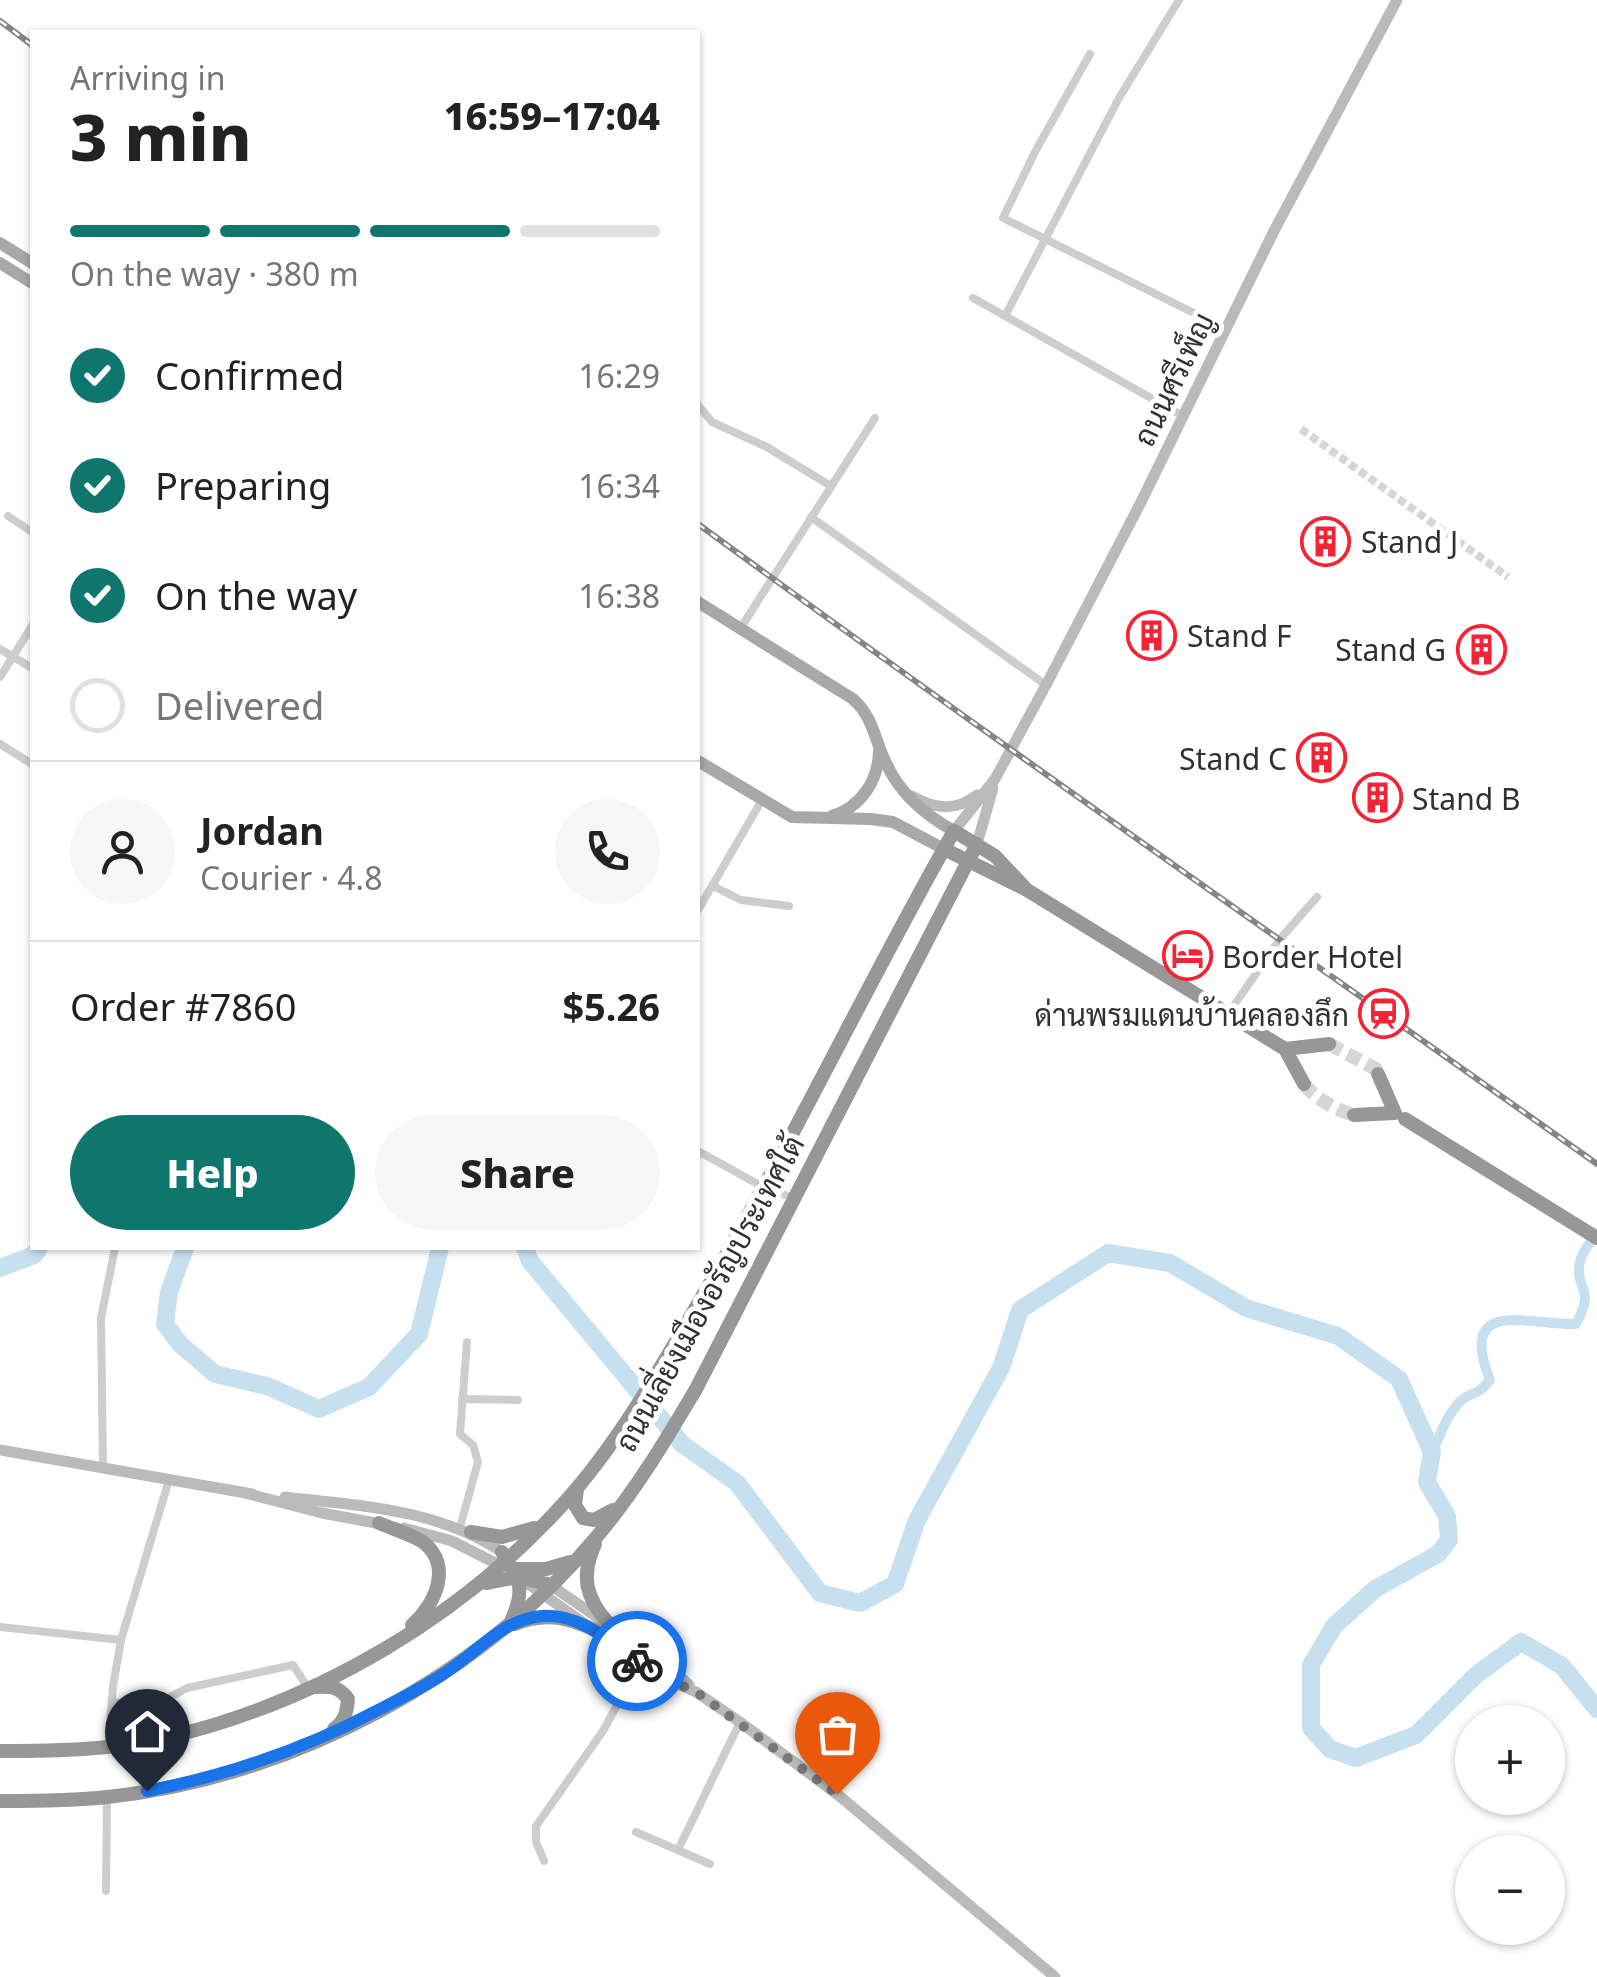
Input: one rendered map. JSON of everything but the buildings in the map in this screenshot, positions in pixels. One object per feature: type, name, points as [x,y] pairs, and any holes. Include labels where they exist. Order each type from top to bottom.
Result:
[{"type":"highway","points":[[954,831],[995,856],[1027,890]]},
{"type":"highway","name":"ถนนเลี่ยงเมืองอรัญประเทศใต้","points":[[0,1751],[108,1747],[172,1736],[308,1688],[435,1618],[476,1587],[513,1566],[530,1538],[578,1487],[666,1359],[765,1188],[954,831]]},
{"type":"highway","name":"ถนนเลี่ยงเมืองอรัญประเทศใต้","points":[[0,1801],[107,1797],[226,1773],[326,1735],[445,1673],[548,1588],[600,1534],[696,1389],[977,844]]},
{"type":"highway","points":[[944,849],[1027,890],[1285,1048],[1304,1084]]},
{"type":"highway","points":[[1285,1048],[1329,1044]]},
{"type":"highway","points":[[1354,1114],[1395,1113],[1378,1074]]},
{"type":"highway","points":[[1405,1119],[1597,1238]]},
{"type":"highway","points":[[578,1487],[575,1504],[584,1518],[594,1520],[621,1504]]},
{"type":"highway","points":[[379,1524],[423,1542],[438,1567],[436,1594],[419,1619],[392,1642]]},
{"type":"highway","points":[[465,1530],[502,1537],[542,1526]]},
{"type":"highway","points":[[600,1534],[589,1556],[587,1587],[602,1627]]},
{"type":"highway","points":[[513,1566],[526,1556],[530,1538]]},
{"type":"highway","points":[[513,1566],[546,1570],[576,1559]]},
{"type":"highway","points":[[513,1566],[548,1588]]},
{"type":"highway","points":[[507,1624],[518,1604],[513,1566]]},
{"type":"highway","points":[[507,1624],[545,1615],[602,1627]]},
{"type":"highway","points":[[308,1688],[329,1686],[342,1690],[348,1699],[341,1724],[326,1735]]},
{"type":"main road","name":"ถนนศรีเพ็ญ","points":[[954,831],[995,779],[1046,685],[1396,0]]},
{"type":"main road","points":[[0,243],[30,261]]},
{"type":"main road","points":[[0,263],[30,281]]},
{"type":"main road","points":[[700,603],[853,699],[872,720],[886,763],[903,790],[920,809],[954,831]]},
{"type":"main road","points":[[824,818],[855,804],[870,788],[879,745]]},
{"type":"main road","points":[[700,762],[792,817],[893,822],[944,849]]},
{"type":"main road","name":"ถนนศรีเพ็ญ","points":[[977,844],[995,779]]},
{"type":"main road","points":[[903,790],[927,804],[944,808],[963,806],[995,779]]},
{"type":"main road","points":[[0,1450],[245,1493],[365,1506],[465,1530],[513,1566]]},
{"type":"main road","points":[[245,1493],[452,1541],[513,1566]]},
{"type":"main road","points":[[548,1588],[602,1627],[670,1666],[696,1692]]},
{"type":"main road","points":[[602,1627],[640,1663],[696,1692],[837,1794],[1055,1977]]},
{"type":"street","points":[[1006,316],[1119,98],[1179,0]]},
{"type":"street","points":[[1090,54],[1003,218],[1226,328]]},
{"type":"street","points":[[973,298],[1183,416]]},
{"type":"street","points":[[700,408],[712,422],[765,446],[831,486]]},
{"type":"street","points":[[740,628],[875,418]]},
{"type":"street","points":[[8,516],[30,531]]},
{"type":"street","points":[[811,517],[1046,685]]},
{"type":"street","points":[[0,677],[30,629]]},
{"type":"street","points":[[0,650],[30,667]]},
{"type":"street","points":[[0,744],[30,763]]},
{"type":"street","points":[[700,907],[762,800]]},
{"type":"street","points":[[713,886],[741,900],[789,906]]},
{"type":"street","points":[[1228,1014],[1280,940],[1317,896]]},
{"type":"street","points":[[700,1151],[765,1188],[794,1198]]},
{"type":"street","points":[[103,1466],[101,1318],[115,1250]]},
{"type":"street","points":[[465,1530],[478,1462],[473,1446],[460,1434],[467,1342]]},
{"type":"street","points":[[462,1399],[518,1400]]},
{"type":"street","points":[[108,1747],[121,1640],[169,1480]]},
{"type":"street","points":[[0,1627],[121,1640]]},
{"type":"street","points":[[544,1861],[534,1835],[536,1826],[604,1731],[640,1663]]},
{"type":"street","points":[[112,1703],[163,1701],[186,1688],[293,1666],[308,1688]]},
{"type":"street","points":[[678,1850],[740,1722]]},
{"type":"street","points":[[106,1891],[107,1797]]},
{"type":"street","points":[[636,1832],[710,1864]]},
{"type":"waterway","points":[[1432,1452],[1458,1404],[1490,1380],[1482,1353],[1483,1336],[1490,1325],[1520,1320],[1576,1324],[1585,1302],[1580,1261],[1596,1234]]},
{"type":"waterway","points":[[0,1268],[38,1250]]},
{"type":"waterway","points":[[184,1250],[169,1292],[165,1324],[180,1344],[215,1374],[267,1386],[319,1409],[369,1387],[419,1334],[440,1250]]},
{"type":"waterway","points":[[526,1250],[530,1261],[682,1444],[737,1483],[820,1593],[860,1603],[895,1584],[917,1520],[1001,1368],[1020,1310],[1108,1253],[1170,1263],[1246,1308],[1338,1336],[1399,1379],[1432,1452],[1427,1482],[1447,1516],[1449,1540],[1438,1554],[1375,1589],[1334,1626],[1311,1665],[1311,1728],[1330,1749],[1356,1758],[1416,1735],[1476,1675],[1521,1642],[1561,1665],[1597,1709]]},
{"type":"tunnel","points":[[1301,429],[1508,577]]},
{"type":"tunnel","points":[[1329,1044],[1376,1069],[1378,1074]]},
{"type":"tunnel","points":[[1304,1084],[1327,1103],[1354,1115]]},
{"type":"railway","points":[[0,21],[30,44]]},
{"type":"railway","points":[[700,525],[1597,1164]]},
{"type":"way so far","points":[[637,1661],[696,1692],[837,1794]]},
{"type":"place","name":"Stand J","points":[[1326,541]]},
{"type":"place","name":"Stand F","points":[[1152,635]]},
{"type":"place","name":"Stand G","points":[[1481,649]]},
{"type":"place","name":"Stand C","points":[[1322,758]]},
{"type":"place","name":"Stand B","points":[[1377,798]]},
{"type":"place","name":"Border Hotel","points":[[1187,956]]},
{"type":"place","name":"ด่านพรมแดนบ้านคลองลึก","points":[[1384,1014]]},
{"type":"route","points":[[147,1791],[258,1763],[326,1735],[445,1673],[503,1628],[533,1617],[568,1618],[595,1630],[637,1661]]}]
